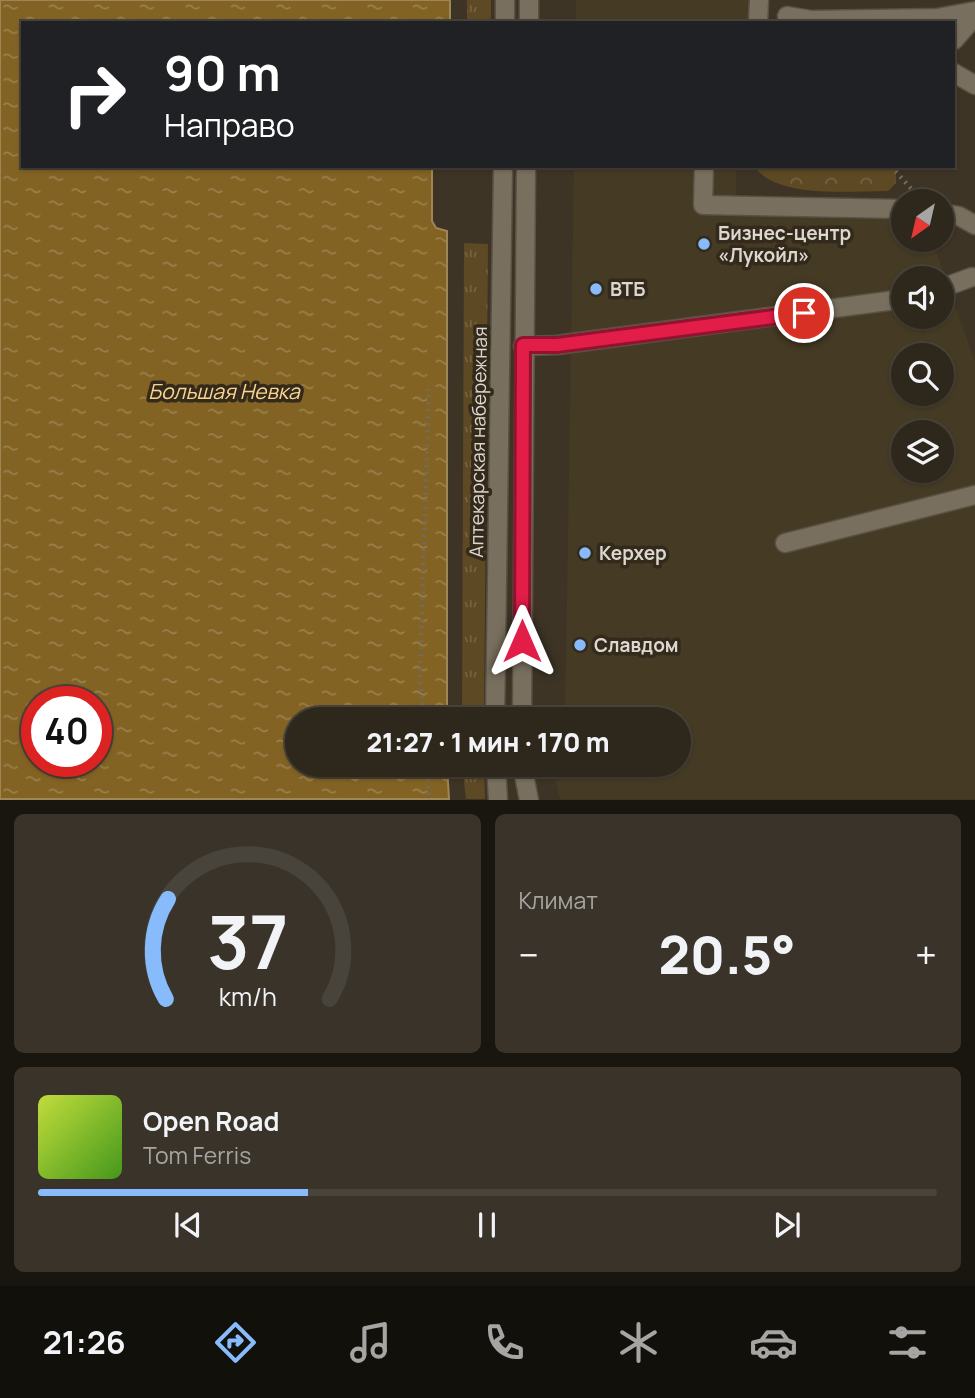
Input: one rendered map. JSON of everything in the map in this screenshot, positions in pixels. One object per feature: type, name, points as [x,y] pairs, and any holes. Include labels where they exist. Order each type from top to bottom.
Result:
[{"type":"street","points":[[505,0],[505,21]]},
{"type":"street","points":[[529,0],[529,21]]},
{"type":"street","points":[[758,21],[759,0]]},
{"type":"street","points":[[787,16],[811,19],[937,18],[975,13]]},
{"type":"street","points":[[955,39],[975,13]]},
{"type":"street","points":[[955,74],[975,85]]},
{"type":"street","name":"Аптекарская набережная","points":[[495,707],[503,168]]},
{"type":"street","points":[[522,707],[526,168]]},
{"type":"street","points":[[704,168],[703,205],[891,209]]},
{"type":"street","points":[[954,215],[975,225]]},
{"type":"street","points":[[954,284],[974,277]]},
{"type":"street","points":[[523,345],[557,345],[652,324],[891,300]]},
{"type":"street","points":[[786,543],[975,495]]},
{"type":"street","points":[[497,777],[498,800]]},
{"type":"street","points":[[524,777],[529,800]]},
{"type":"path","points":[[893,168],[910,189]]},
{"type":"path","points":[[422,707],[420,672],[429,389]]},
{"type":"path","points":[[427,777],[429,800]]},
{"type":"shaded area","points":[[576,0],[768,0],[767,21],[576,21]]},
{"type":"shaded area","points":[[574,168],[736,168],[736,198],[891,202],[891,252],[936,252],[941,266],[891,266],[891,329],[954,329],[954,302],[975,362],[975,799],[560,799],[555,777],[691,777],[691,707],[565,707]]},
{"type":"green space","points":[[467,0],[491,0],[491,21],[467,21]]},
{"type":"green space","points":[[756,168],[896,168],[896,183],[888,191],[815,191],[779,184],[765,177]]},
{"type":"green space","points":[[464,243],[488,244],[484,707],[462,707]]},
{"type":"green space","points":[[463,777],[484,777],[485,799],[466,799]]},
{"type":"water","name":"Большая Невка","points":[[0,0],[450,0],[450,21],[21,21],[21,168],[432,168],[432,221],[436,228],[447,231],[447,707],[285,707],[285,777],[448,777],[449,799],[0,799]]},
{"type":"place","name":"Бизнес-центр «Лукойл»","points":[[704,244]]},
{"type":"place","name":"ВТБ","points":[[596,289]]},
{"type":"place","name":"Керхер","points":[[585,553]]},
{"type":"place","name":"Славдом","points":[[580,645]]},
{"type":"route","points":[[522,641],[523,345],[557,345],[804,313]]}]
